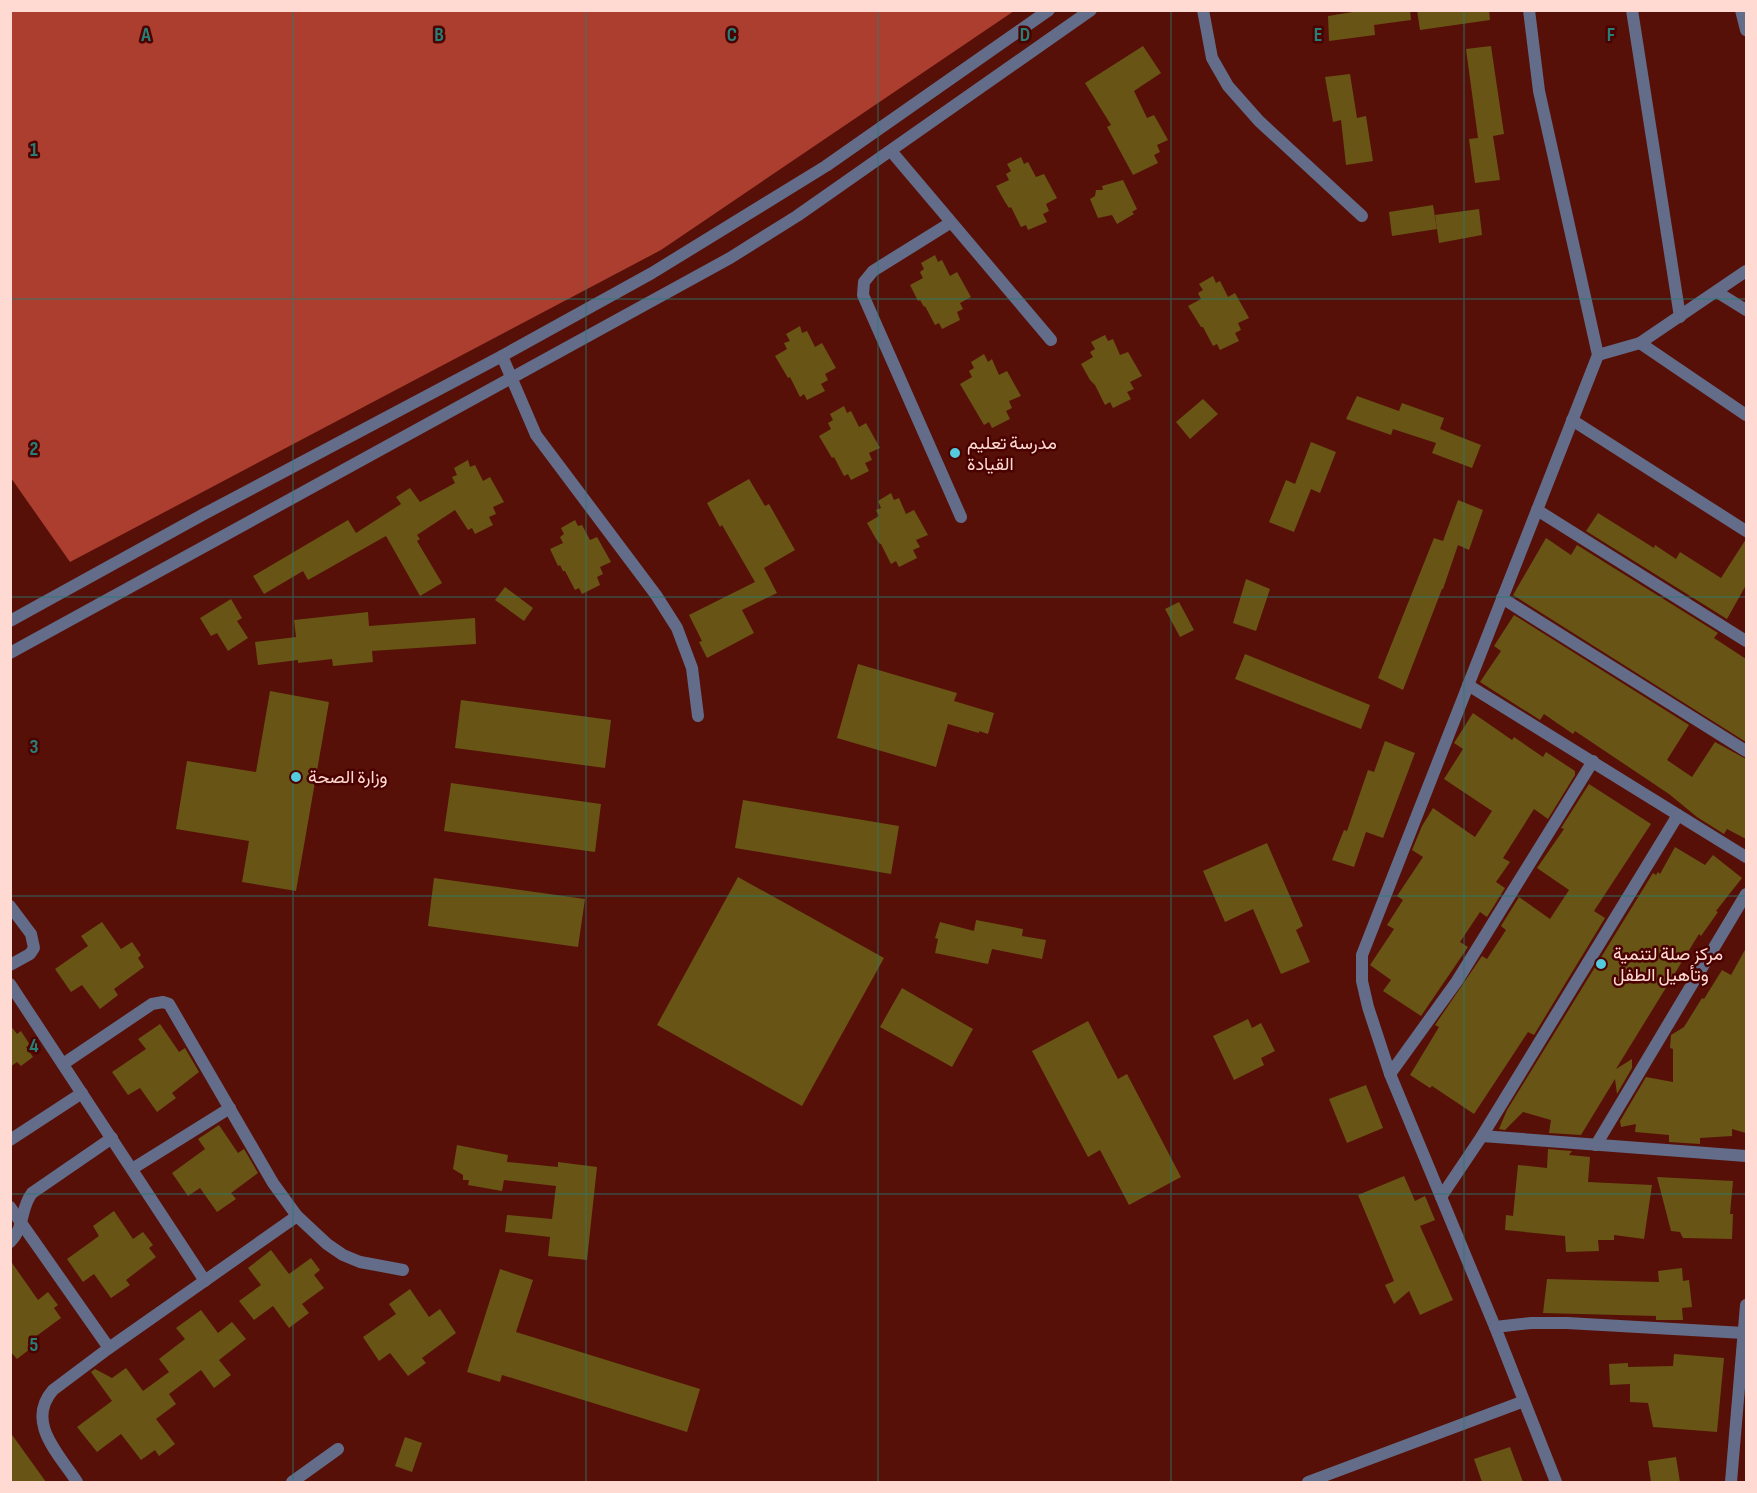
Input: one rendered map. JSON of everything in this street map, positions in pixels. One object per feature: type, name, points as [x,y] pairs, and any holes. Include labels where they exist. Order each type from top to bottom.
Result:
[{"type":"street","points":[[10,621],[652,273],[826,166],[1049,10]]},
{"type":"street","points":[[10,653],[730,258],[891,151],[1090,10]]},
{"type":"street","points":[[1203,10],[1212,58],[1228,86],[1259,121],[1362,216]]},
{"type":"street","points":[[1529,10],[1539,91],[1598,356],[1362,955],[1362,981],[1390,1074],[1495,1327],[1556,1482]]},
{"type":"street","points":[[1632,10],[1680,317]]},
{"type":"street","points":[[1741,10],[1746,30]]},
{"type":"street","points":[[891,151],[1051,340]]},
{"type":"street","points":[[950,223],[873,271],[864,282],[863,295],[961,517]]},
{"type":"street","points":[[1598,356],[1640,343],[1746,271]]},
{"type":"street","points":[[1717,292],[1746,310]]},
{"type":"street","points":[[1640,343],[1746,415]]},
{"type":"street","points":[[502,356],[536,435],[656,595],[677,628],[692,668],[698,716]]},
{"type":"street","points":[[1572,420],[1746,531]]},
{"type":"street","points":[[1537,510],[1746,641]]},
{"type":"street","points":[[1502,598],[1746,751]]},
{"type":"street","points":[[1468,685],[1746,857]]},
{"type":"street","points":[[1390,1074],[1457,981],[1593,761]]},
{"type":"street","points":[[1441,1197],[1482,1136],[1678,815]]},
{"type":"street","points":[[1596,1145],[1746,894]]},
{"type":"street","points":[[10,906],[31,934],[34,948],[30,954],[10,965]]},
{"type":"street","points":[[10,984],[205,1281]]},
{"type":"street","points":[[63,1064],[152,1004],[163,1002],[173,1009],[273,1183],[297,1216],[327,1244],[343,1254],[360,1262],[403,1270]]},
{"type":"street","points":[[10,1140],[82,1093]]},
{"type":"street","points":[[132,1169],[230,1108]]},
{"type":"street","points":[[1482,1136],[1746,1156]]},
{"type":"street","points":[[10,1242],[19,1232],[25,1205],[38,1187],[112,1138]]},
{"type":"street","points":[[10,1207],[109,1348]]},
{"type":"street","points":[[77,1482],[43,1429],[42,1408],[46,1398],[53,1390],[109,1348],[297,1216]]},
{"type":"street","points":[[1731,1482],[1742,1408],[1746,1305]]},
{"type":"street","points":[[1495,1327],[1531,1323],[1567,1323],[1744,1333]]},
{"type":"street","points":[[1308,1482],[1524,1401]]},
{"type":"street","points":[[292,1482],[338,1449]]},
{"type":"shaded area","points":[[10,11],[1014,11],[661,250],[70,562],[11,478]]},
{"type":"building","points":[[1365,10],[1410,10],[1411,20],[1374,25],[1375,35],[1329,41],[1328,16]]},
{"type":"building","points":[[1417,10],[1489,10],[1490,20],[1420,30]]},
{"type":"building","points":[[1143,46],[1161,73],[1134,91],[1147,118],[1154,115],[1168,140],[1157,145],[1160,152],[1154,155],[1158,163],[1133,175],[1107,127],[1111,125],[1085,83]]},
{"type":"building","points":[[1491,46],[1504,134],[1493,136],[1500,180],[1475,183],[1469,139],[1478,138],[1466,49]]},
{"type":"building","points":[[1350,74],[1357,118],[1366,116],[1373,161],[1346,165],[1341,120],[1333,122],[1325,77]]},
{"type":"building","points":[[1021,157],[1024,164],[1028,162],[1036,177],[1044,174],[1057,198],[1046,204],[1049,211],[1043,214],[1047,222],[1028,230],[1026,225],[1021,227],[1011,207],[1009,208],[996,186],[1009,180],[1006,174],[1011,171],[1007,164]]},
{"type":"building","points":[[1123,180],[1137,209],[1132,212],[1134,214],[1117,224],[1112,215],[1098,218],[1090,199],[1095,196],[1096,190],[1103,190],[1102,186]]},
{"type":"building","points":[[1433,205],[1437,229],[1392,236],[1389,212]]},
{"type":"building","points":[[1479,209],[1482,235],[1439,243],[1435,215]]},
{"type":"building","points":[[935,255],[938,262],[942,260],[950,276],[957,272],[971,297],[960,303],[963,309],[957,312],[960,320],[942,329],[939,323],[935,325],[910,285],[923,278],[920,272],[924,269],[921,263]]},
{"type":"building","points":[[1213,276],[1216,283],[1220,281],[1228,297],[1235,293],[1249,318],[1238,323],[1241,330],[1235,333],[1239,341],[1220,350],[1217,344],[1213,346],[1188,306],[1201,299],[1198,293],[1203,290],[1199,284]]},
{"type":"building","points":[[800,326],[802,333],[807,331],[815,347],[822,343],[836,368],[825,374],[828,380],[821,384],[825,391],[807,400],[804,394],[800,397],[790,377],[788,378],[775,356],[787,349],[784,343],[790,341],[786,334]]},
{"type":"building","points":[[1105,335],[1108,341],[1113,339],[1120,355],[1128,352],[1142,376],[1130,382],[1134,389],[1127,392],[1131,399],[1113,408],[1110,402],[1105,405],[1081,364],[1093,357],[1090,352],[1095,349],[1091,342]]},
{"type":"building","points":[[984,354],[988,362],[992,359],[999,375],[1007,371],[1021,396],[1009,401],[1012,408],[1006,411],[1010,419],[992,428],[989,422],[984,425],[960,384],[972,377],[969,371],[974,368],[971,362]]},
{"type":"building","points":[[1357,396],[1399,411],[1402,403],[1444,418],[1440,429],[1481,445],[1472,468],[1432,453],[1436,443],[1393,429],[1391,435],[1346,419]]},
{"type":"building","points":[[1203,399],[1218,414],[1190,439],[1176,422]]},
{"type":"building","points":[[844,406],[847,413],[851,411],[859,427],[866,423],[880,448],[869,453],[872,460],[865,463],[869,471],[851,480],[848,474],[844,476],[819,436],[831,429],[828,423],[833,420],[830,414]]},
{"type":"building","points":[[1311,442],[1336,452],[1320,493],[1311,489],[1294,532],[1269,522],[1286,480],[1295,484]]},
{"type":"building","points":[[468,460],[470,467],[475,465],[483,481],[490,477],[504,502],[493,507],[496,514],[489,517],[493,525],[475,534],[472,528],[468,530],[455,510],[417,535],[420,539],[417,541],[442,583],[420,596],[386,536],[308,580],[303,571],[264,594],[253,576],[348,520],[356,533],[401,504],[396,497],[410,488],[420,502],[455,483],[452,477],[457,475],[454,468]]},
{"type":"building","points":[[749,479],[765,506],[769,504],[795,550],[764,568],[777,593],[742,610],[754,633],[707,658],[699,642],[702,641],[689,615],[755,582],[707,503]]},
{"type":"building","points":[[891,493],[894,500],[899,498],[906,514],[914,510],[928,535],[916,540],[920,547],[913,550],[917,558],[899,567],[896,561],[891,564],[867,523],[879,516],[876,510],[881,508],[878,501]]},
{"type":"building","points":[[1458,500],[1483,510],[1469,550],[1458,545],[1403,690],[1378,678],[1434,538],[1443,541]]},
{"type":"building","points":[[1598,513],[1654,548],[1655,545],[1676,559],[1680,552],[1721,578],[1746,539],[1746,585],[1727,619],[1586,531]]},
{"type":"building","points":[[575,520],[578,526],[582,525],[590,540],[597,537],[611,562],[600,567],[603,574],[597,577],[600,585],[582,594],[579,588],[575,590],[565,571],[560,565],[558,566],[550,549],[563,543],[560,537],[564,534],[561,528]]},
{"type":"building","points":[[1546,538],[1571,555],[1577,545],[1718,633],[1714,638],[1746,659],[1746,742],[1513,595]]},
{"type":"building","points":[[1246,579],[1270,589],[1256,631],[1233,623]]},
{"type":"building","points":[[505,587],[533,608],[524,621],[495,600]]},
{"type":"building","points":[[231,599],[242,618],[237,621],[248,638],[228,651],[217,633],[211,636],[200,618]]},
{"type":"building","points":[[1179,602],[1194,630],[1180,637],[1165,609]]},
{"type":"building","points":[[368,612],[369,626],[475,618],[476,644],[372,651],[373,662],[333,666],[332,659],[258,665],[255,642],[296,637],[294,620]]},
{"type":"building","points":[[1514,615],[1689,725],[1667,760],[1692,777],[1715,742],[1746,759],[1746,839],[1727,829],[1724,834],[1575,731],[1573,734],[1544,714],[1540,720],[1480,682],[1501,651],[1494,646]]},
{"type":"building","points":[[1245,654],[1370,705],[1361,729],[1235,679]]},
{"type":"building","points":[[858,664],[957,693],[954,701],[994,713],[988,734],[948,724],[936,767],[837,738]]},
{"type":"building","points":[[270,691],[329,702],[296,891],[242,882],[249,841],[176,829],[187,761],[256,772]]},
{"type":"building","points":[[461,700],[611,720],[605,768],[455,748]]},
{"type":"building","points":[[1473,713],[1512,740],[1514,737],[1543,757],[1546,752],[1575,771],[1575,775],[1548,819],[1534,809],[1503,858],[1510,862],[1496,882],[1505,888],[1487,917],[1480,912],[1460,942],[1468,947],[1421,1016],[1383,991],[1391,980],[1370,965],[1394,929],[1387,925],[1403,900],[1397,896],[1423,857],[1412,850],[1433,808],[1475,837],[1492,811],[1444,779],[1463,749],[1454,743]]},
{"type":"building","points":[[1385,741],[1415,753],[1383,838],[1366,832],[1354,867],[1332,860],[1344,830],[1347,831],[1368,770],[1374,772]]},
{"type":"building","points":[[451,783],[601,804],[595,852],[444,831]]},
{"type":"building","points":[[1589,784],[1651,824],[1594,911],[1605,918],[1534,1035],[1528,1032],[1474,1114],[1432,1086],[1430,1088],[1410,1075],[1439,1027],[1435,1025],[1482,956],[1487,959],[1506,930],[1501,926],[1519,897],[1550,919],[1569,890],[1537,868],[1564,829],[1561,828]]},
{"type":"building","points":[[743,800],[899,826],[891,874],[735,848]]},
{"type":"building","points":[[1267,843],[1303,926],[1296,930],[1310,962],[1281,974],[1253,909],[1225,922],[1203,871]]},
{"type":"building","points":[[1675,847],[1705,865],[1713,855],[1742,878],[1716,911],[1718,912],[1701,936],[1699,934],[1616,1069],[1632,1059],[1632,1068],[1617,1094],[1615,1079],[1581,1135],[1549,1133],[1551,1120],[1523,1112],[1505,1130],[1499,1129],[1507,1110],[1653,873],[1660,874]]},
{"type":"building","points":[[738,877],[884,958],[802,1106],[657,1025]]},
{"type":"building","points":[[434,878],[585,899],[578,947],[428,926]]},
{"type":"building","points":[[976,920],[1023,929],[1022,936],[1046,940],[1042,959],[992,949],[988,964],[935,953],[938,939],[935,938],[940,922],[974,931]]},
{"type":"building","points":[[102,922],[121,949],[132,942],[141,955],[138,958],[144,967],[114,989],[118,995],[100,1009],[82,985],[71,992],[55,969],[88,946],[81,936]]},
{"type":"building","points":[[1746,948],[1746,1133],[1732,1129],[1732,1136],[1700,1138],[1700,1144],[1669,1142],[1669,1135],[1635,1132],[1636,1124],[1621,1127],[1620,1121],[1646,1077],[1673,1082],[1671,1035],[1684,1027],[1722,970],[1731,975]]},
{"type":"building","points":[[902,988],[973,1029],[952,1067],[880,1027]]},
{"type":"building","points":[[1248,1019],[1252,1028],[1261,1023],[1275,1051],[1261,1058],[1264,1065],[1234,1080],[1213,1036]]},
{"type":"building","points":[[1088,1021],[1118,1079],[1127,1074],[1181,1177],[1129,1205],[1100,1150],[1088,1157],[1032,1051]]},
{"type":"building","points":[[160,1024],[179,1052],[185,1048],[199,1072],[172,1093],[176,1098],[157,1112],[140,1088],[128,1095],[112,1072],[146,1049],[138,1039]]},
{"type":"building","points":[[10,1025],[17,1034],[21,1031],[30,1045],[26,1047],[33,1057],[21,1066],[17,1062],[10,1067]]},
{"type":"building","points":[[1366,1085],[1383,1128],[1347,1143],[1329,1099]]},
{"type":"building","points":[[219,1125],[238,1153],[244,1149],[258,1173],[231,1193],[236,1199],[217,1212],[200,1188],[188,1196],[172,1173],[205,1149],[198,1139]]},
{"type":"building","points":[[457,1145],[508,1155],[507,1162],[558,1167],[558,1162],[597,1167],[587,1260],[548,1256],[550,1237],[505,1232],[507,1215],[552,1219],[556,1186],[504,1180],[502,1191],[468,1185],[469,1180],[463,1180],[463,1175],[453,1169]]},
{"type":"building","points":[[1548,1149],[1572,1151],[1569,1155],[1590,1157],[1588,1182],[1652,1185],[1644,1239],[1614,1235],[1614,1240],[1598,1240],[1599,1251],[1566,1252],[1565,1236],[1505,1230],[1506,1215],[1513,1216],[1518,1165],[1547,1168]]},
{"type":"building","points":[[1404,1176],[1415,1201],[1425,1196],[1435,1220],[1420,1226],[1453,1300],[1420,1315],[1409,1291],[1394,1304],[1385,1285],[1394,1281],[1358,1195]]},
{"type":"building","points":[[1657,1177],[1733,1181],[1730,1214],[1733,1214],[1732,1239],[1683,1238],[1680,1232],[1671,1231]]},
{"type":"building","points":[[114,1211],[133,1239],[143,1232],[153,1245],[149,1248],[156,1257],[126,1280],[130,1285],[111,1298],[94,1274],[83,1282],[67,1259],[99,1236],[93,1226]]},
{"type":"building","points":[[271,1250],[289,1274],[311,1258],[320,1270],[314,1275],[324,1288],[302,1304],[309,1313],[289,1328],[273,1306],[254,1320],[239,1301],[261,1285],[248,1268]]},
{"type":"building","points":[[10,1260],[38,1300],[48,1292],[58,1305],[54,1308],[61,1318],[31,1340],[35,1345],[17,1359],[10,1351]]},
{"type":"building","points":[[1682,1268],[1683,1281],[1689,1280],[1692,1307],[1682,1308],[1683,1320],[1656,1320],[1656,1316],[1543,1313],[1547,1279],[1659,1282],[1658,1271]]},
{"type":"building","points":[[500,1269],[533,1280],[516,1332],[700,1389],[687,1432],[502,1375],[500,1382],[467,1372]]},
{"type":"building","points":[[410,1289],[429,1317],[440,1309],[456,1333],[422,1358],[426,1363],[408,1376],[390,1353],[379,1361],[363,1337],[396,1314],[389,1304]]},
{"type":"building","points":[[201,1310],[218,1333],[232,1322],[246,1339],[219,1360],[231,1375],[214,1388],[201,1370],[169,1394],[176,1404],[156,1419],[175,1444],[159,1456],[155,1450],[141,1460],[121,1434],[97,1452],[77,1427],[112,1401],[91,1372],[95,1369],[112,1378],[126,1368],[143,1391],[169,1372],[159,1359],[185,1339],[176,1328]]},
{"type":"building","points":[[1674,1354],[1724,1358],[1717,1432],[1653,1427],[1648,1403],[1630,1402],[1630,1384],[1610,1385],[1609,1364],[1628,1363],[1628,1367],[1673,1366]]},
{"type":"building","points":[[10,1432],[46,1482],[10,1482]]},
{"type":"building","points":[[405,1437],[422,1443],[412,1472],[395,1466]]},
{"type":"building","points":[[1510,1447],[1523,1482],[1482,1482],[1474,1459]]},
{"type":"building","points":[[1676,1457],[1680,1482],[1651,1482],[1648,1461]]},
{"type":"place","name":"مدرسة تعليم القيادة","points":[[955,453]]},
{"type":"place","name":"وزارة الصحة","points":[[296,777]]},
{"type":"place","name":"مركز صلة لتنمية وتأهيل الطفل","points":[[1601,964]]}]
